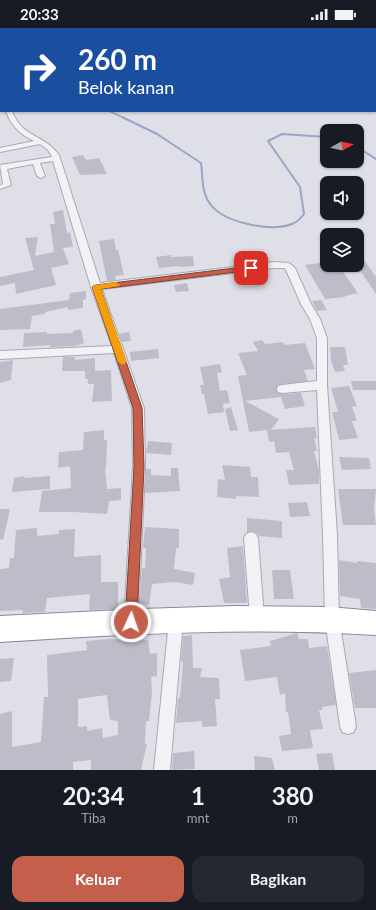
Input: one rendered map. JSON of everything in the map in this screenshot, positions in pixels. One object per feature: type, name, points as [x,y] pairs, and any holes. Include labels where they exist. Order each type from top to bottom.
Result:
[{"type":"highway","points":[[0,628],[257,618],[332,619],[376,623]]},
{"type":"street","points":[[9,112],[14,124],[19,130],[51,149],[56,158],[96,287],[138,408],[139,467],[131,622]]},
{"type":"street","points":[[0,150],[40,142]]},
{"type":"street","points":[[0,187],[7,185],[2,167],[56,158]]},
{"type":"street","points":[[36,161],[41,176]]},
{"type":"street","points":[[96,287],[274,265],[286,265],[290,268],[319,328],[322,338],[322,385],[330,536],[332,619],[348,726]]},
{"type":"street","points":[[0,355],[118,349]]},
{"type":"street","points":[[282,390],[322,385]]},
{"type":"street","points":[[250,538],[257,618]]},
{"type":"street","points":[[162,770],[176,621]]},
{"type":"building","points":[[83,155],[86,160],[99,158],[107,174],[80,175],[72,157]]},
{"type":"building","points":[[63,210],[67,233],[70,232],[73,247],[63,248],[69,264],[51,268],[56,285],[16,294],[15,283],[0,286],[0,277],[34,270],[25,238],[38,237],[35,256],[54,252],[50,224],[55,224],[53,212]]},
{"type":"building","points":[[114,239],[124,275],[115,276],[116,280],[107,281],[99,241]]},
{"type":"building","points":[[171,255],[171,257],[193,256],[194,266],[159,268],[156,257]]},
{"type":"building","points":[[364,260],[376,277],[376,294],[361,272],[364,272]]},
{"type":"building","points":[[320,263],[320,272],[343,272],[358,293],[345,297],[325,299],[305,265]]},
{"type":"building","points":[[187,283],[189,291],[176,292],[174,285]]},
{"type":"building","points":[[86,291],[86,299],[83,300],[83,308],[68,310],[68,307],[45,312],[45,314],[32,316],[30,329],[0,330],[0,309],[69,300],[70,293]]},
{"type":"building","points":[[321,300],[327,310],[317,311],[312,301]]},
{"type":"building","points":[[81,329],[84,343],[75,346],[50,347],[50,345],[23,347],[24,333],[73,333],[73,331]]},
{"type":"building","points":[[129,332],[131,341],[122,342],[119,334]]},
{"type":"building","points":[[262,340],[265,344],[283,342],[284,345],[305,343],[315,369],[304,370],[308,381],[278,385],[276,389],[278,393],[282,394],[301,393],[305,406],[285,409],[281,397],[245,401],[279,419],[272,429],[249,432],[238,376],[247,375],[238,353],[258,351],[253,342]]},
{"type":"building","points":[[330,347],[345,347],[348,365],[343,365],[345,371],[335,372],[330,358]]},
{"type":"building","points":[[158,349],[159,358],[131,361],[130,352]]},
{"type":"building","points":[[63,357],[75,357],[75,360],[95,358],[95,371],[111,370],[112,401],[92,402],[94,384],[88,384],[88,379],[85,379],[85,371],[62,371]]},
{"type":"building","points":[[13,360],[11,380],[0,383],[0,362]]},
{"type":"building","points":[[220,364],[222,372],[217,373],[220,391],[227,390],[230,403],[223,404],[224,412],[208,414],[204,394],[202,394],[200,385],[204,385],[200,367]]},
{"type":"building","points":[[351,381],[376,381],[376,390],[353,390]]},
{"type":"building","points":[[349,386],[357,406],[352,407],[357,421],[352,421],[358,438],[339,440],[332,412],[338,412],[331,388]]},
{"type":"building","points":[[231,407],[238,430],[230,431],[225,409]]},
{"type":"building","points":[[315,427],[317,438],[314,438],[317,451],[314,451],[319,470],[319,484],[289,485],[286,470],[294,470],[289,452],[276,453],[274,441],[269,442],[267,430]]},
{"type":"building","points":[[104,430],[104,440],[107,440],[105,468],[107,489],[121,488],[121,500],[109,501],[107,514],[39,512],[42,491],[71,488],[70,466],[58,468],[59,452],[83,450],[84,432]]},
{"type":"building","points":[[148,441],[172,443],[171,455],[146,453]]},
{"type":"building","points":[[339,457],[369,458],[371,469],[342,470]]},
{"type":"building","points":[[222,465],[250,467],[251,477],[258,477],[259,497],[236,496],[236,499],[217,497],[218,479],[225,480]]},
{"type":"building","points":[[171,468],[178,468],[180,491],[145,493],[146,469],[151,469],[151,475],[171,476]]},
{"type":"building","points":[[25,476],[24,478],[50,476],[50,489],[12,492],[14,478]]},
{"type":"building","points":[[338,489],[376,489],[374,509],[376,525],[343,525]]},
{"type":"building","points":[[307,502],[310,516],[290,517],[288,503]]},
{"type":"building","points":[[0,509],[10,509],[3,540],[0,539]]},
{"type":"building","points":[[247,518],[282,521],[282,538],[259,536],[257,533],[252,531],[247,532]]},
{"type":"building","points":[[145,527],[179,529],[179,548],[176,548],[174,569],[195,573],[193,585],[175,582],[152,584],[149,605],[140,604],[142,568],[145,568],[146,548],[143,548]]},
{"type":"building","points":[[37,528],[37,536],[59,534],[59,530],[75,529],[74,557],[101,555],[101,582],[118,582],[118,609],[89,610],[90,594],[47,598],[45,612],[22,613],[23,610],[0,611],[0,569],[9,568],[10,558],[14,558],[16,530]]},
{"type":"building","points":[[243,546],[247,603],[224,603],[219,579],[230,577],[227,548]]},
{"type":"building","points":[[339,560],[357,563],[357,561],[376,563],[376,609],[361,608],[360,599],[340,596]]},
{"type":"building","points":[[272,570],[290,570],[294,599],[274,599]]},
{"type":"building","points":[[297,633],[299,639],[308,639],[309,648],[327,646],[336,705],[322,707],[322,710],[319,710],[323,729],[310,730],[313,748],[282,751],[279,736],[291,734],[288,712],[286,712],[285,693],[280,695],[277,677],[245,681],[240,650],[271,646],[270,641]]},
{"type":"building","points":[[192,635],[193,668],[202,668],[200,677],[219,678],[220,699],[215,699],[217,726],[202,727],[202,721],[176,723],[182,675],[183,661],[181,661],[183,636]]},
{"type":"building","points":[[109,639],[148,640],[150,654],[157,653],[157,676],[151,677],[152,692],[149,721],[146,721],[145,744],[147,744],[141,770],[91,770],[91,760],[73,762],[73,770],[0,770],[0,714],[12,711],[12,747],[41,742],[44,697],[48,697],[47,655],[87,650],[86,641]],"holes":[[[107,695],[110,720],[118,721],[118,735],[103,738],[102,728],[87,731],[87,726],[78,727],[78,699]]]},
{"type":"building","points":[[14,658],[11,681],[0,682],[0,659]]},
{"type":"building","points":[[376,670],[376,708],[355,708],[349,673]]},
{"type":"building","points":[[194,751],[195,769],[172,770],[173,753]]},
{"type":"building","points":[[332,753],[335,770],[319,770],[316,754]]},
{"type":"building","points":[[254,756],[272,758],[275,770],[255,770]]},
{"type":"waterway","points":[[111,112],[124,118]]},
{"type":"waterway","points":[[122,117],[157,134],[201,163],[203,185],[206,195],[211,205],[218,211],[237,221],[261,226],[272,227],[292,224],[299,220],[304,214],[300,187],[268,141],[282,134],[320,137]]},
{"type":"waterway","points":[[364,151],[376,159]]},
{"type":"slow traffic","points":[[116,285],[96,287],[123,362]]},
{"type":"route","points":[[131,622],[139,467],[138,408],[96,287],[251,268]]}]
